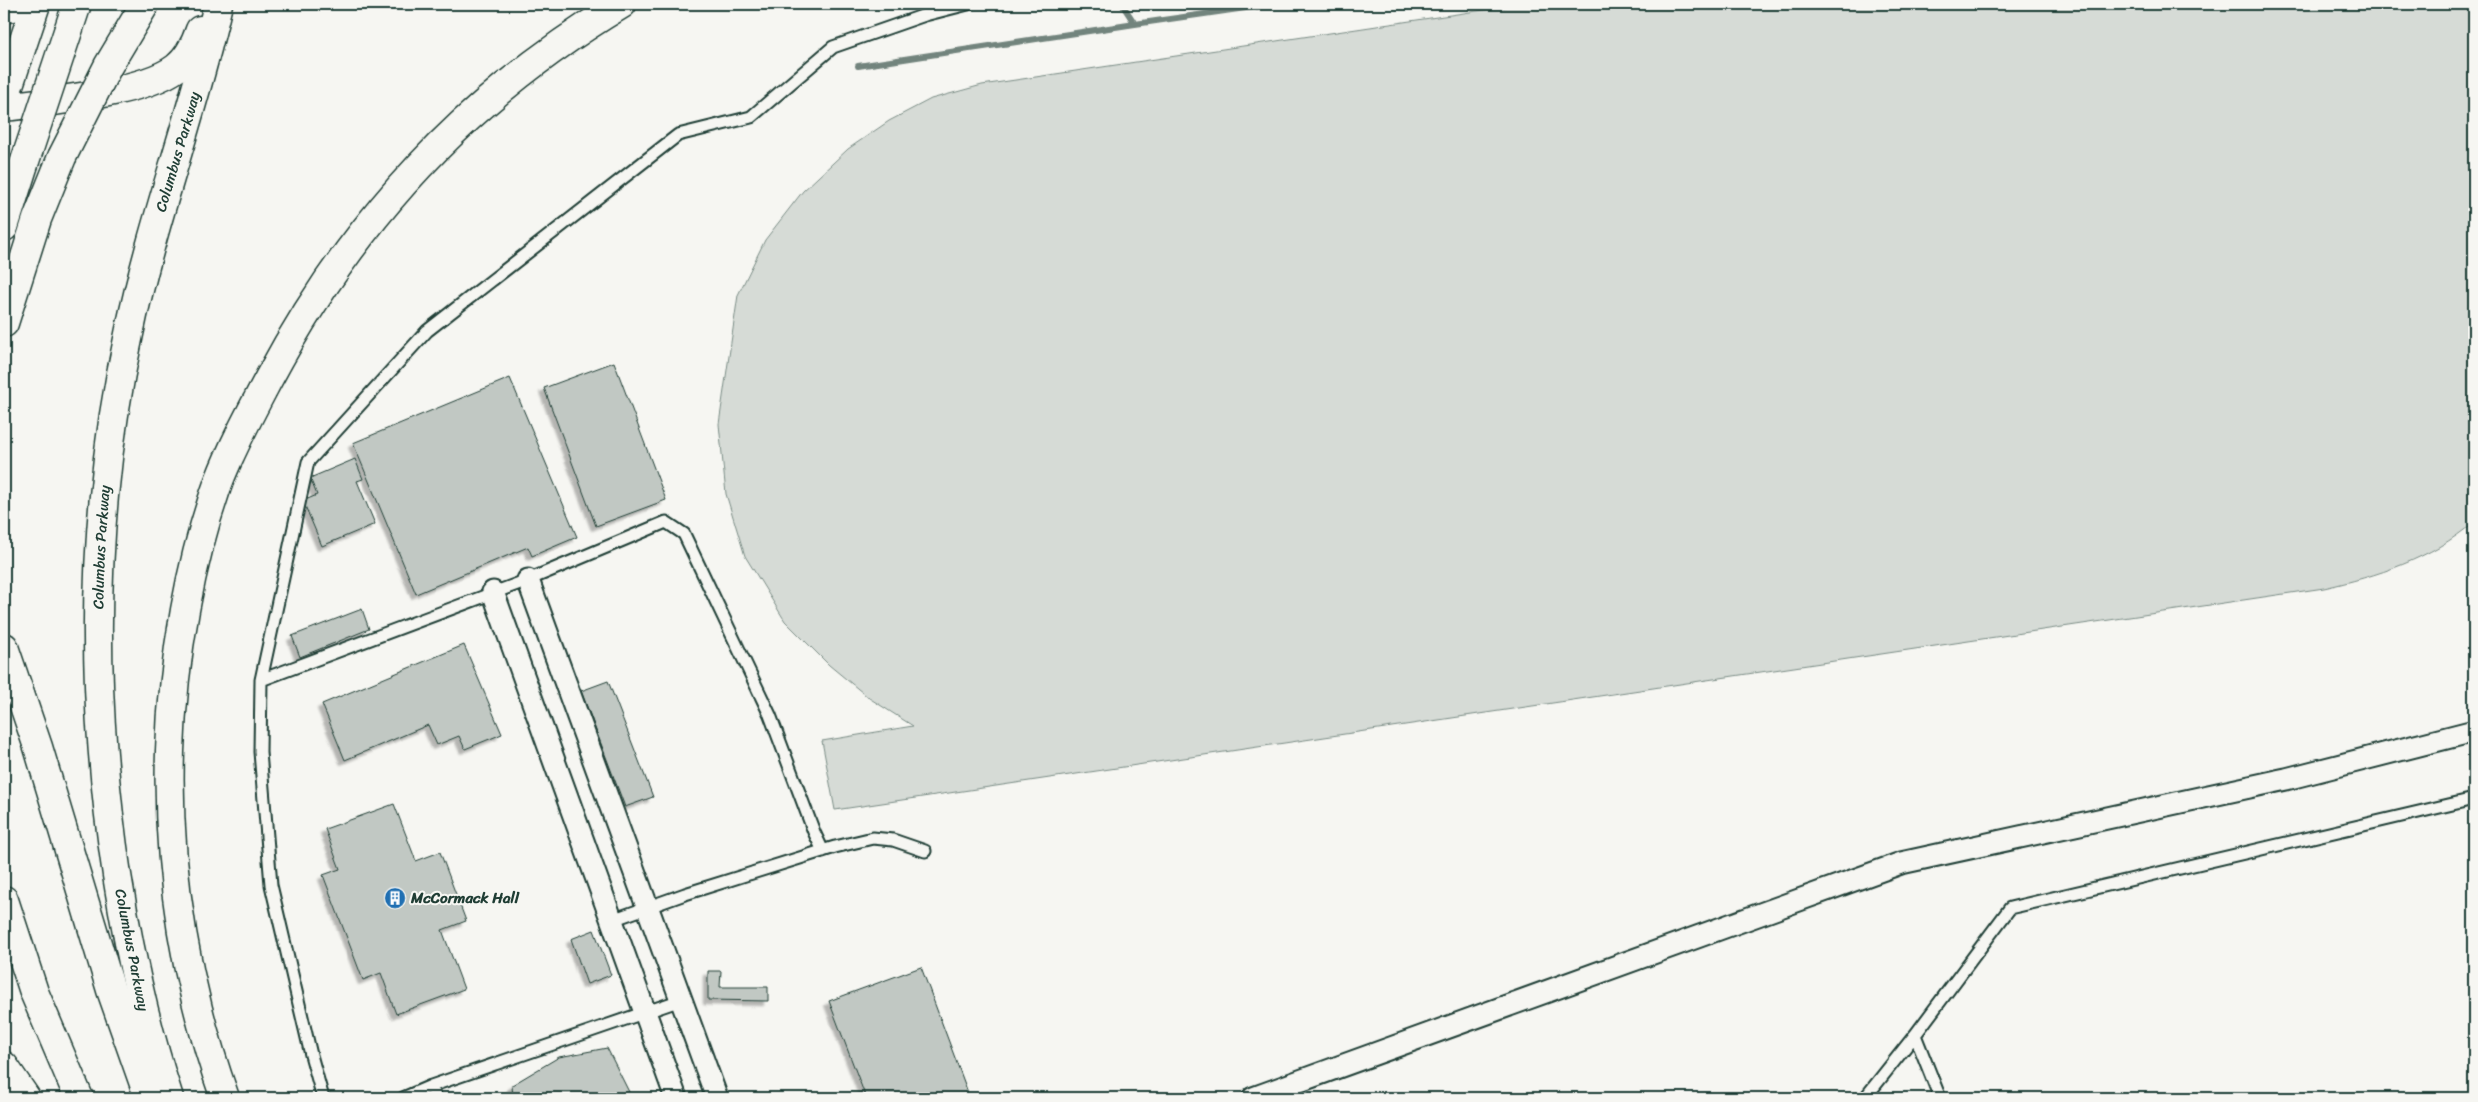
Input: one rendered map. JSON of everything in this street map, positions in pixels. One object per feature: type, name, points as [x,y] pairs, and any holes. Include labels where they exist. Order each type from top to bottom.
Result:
[{"type":"highway","points":[[4,9],[25,4]]},
{"type":"highway","points":[[4,100],[36,4]]},
{"type":"highway","points":[[4,227],[77,4]]},
{"type":"highway","points":[[4,323],[25,254],[62,157],[108,66],[145,4]]},
{"type":"highway","points":[[4,108],[94,94],[163,76],[174,70],[189,55],[211,4]]},
{"type":"highway","name":"Columbus Parkway","points":[[169,1098],[137,981],[112,839],[99,705],[99,572],[109,453],[128,335],[151,243],[218,4]]},
{"type":"highway","points":[[225,1098],[199,1013],[181,929],[170,844],[168,802],[170,717],[180,641],[198,549],[219,482],[244,426],[296,330],[343,256],[370,222],[428,156],[484,103],[539,59],[622,4]]},
{"type":"highway","points":[[4,647],[23,701],[111,990],[149,1098]]},
{"type":"highway","points":[[4,900],[34,992],[79,1098]]},
{"type":"highway","points":[[4,1066],[26,1098]]},
{"type":"street","points":[[528,580],[717,1098]]},
{"type":"street","points":[[493,592],[676,1098]]},
{"type":"street","points":[[1253,1098],[1777,910],[1901,863],[2286,779],[2474,731]]},
{"type":"lane","points":[[323,1098],[310,1054],[271,885],[260,752],[261,680],[308,462],[427,331],[678,135],[751,117],[833,47],[924,15],[968,4]]},
{"type":"lane","points":[[261,680],[528,580],[666,522],[684,534],[770,715],[823,851]]},
{"type":"lane","points":[[1865,1098],[1915,1035],[2010,908],[2474,799]]},
{"type":"lane","points":[[612,920],[823,851],[873,838],[893,840],[925,851]]},
{"type":"lane","points":[[403,1098],[431,1086],[681,1000]]},
{"type":"lane","points":[[1915,1035],[1940,1098]]},
{"type":"lane","points":[[431,1086],[436,1098]]},
{"type":"shaded area","points":[[1524,4],[2474,4],[2474,522],[2457,535],[2422,556],[2383,572],[2324,588],[835,810],[822,741],[913,726],[869,698],[829,665],[785,621],[745,556],[726,494],[719,424],[738,295],[765,240],[803,191],[848,149],[889,121],[931,99],[982,85]]},
{"type":"building","points":[[614,362],[666,500],[596,526],[544,388]]},
{"type":"building","points":[[510,378],[577,537],[532,556],[528,547],[416,594],[353,443]]},
{"type":"building","points":[[355,459],[363,479],[357,481],[375,524],[322,546],[303,501],[317,495],[310,478]]},
{"type":"building","points":[[362,609],[369,629],[300,657],[292,636]]},
{"type":"building","points":[[464,645],[502,734],[465,749],[459,736],[437,745],[428,725],[345,760],[322,704]]},
{"type":"building","points":[[608,681],[653,797],[625,807],[581,691]]},
{"type":"building","name":"McCormack Hall","points":[[394,804],[416,861],[440,852],[466,921],[442,930],[464,989],[396,1014],[381,973],[363,980],[323,875],[340,869],[325,829]]},
{"type":"building","points":[[594,930],[611,975],[587,984],[571,939]]},
{"type":"building","points":[[921,967],[970,1098],[866,1098],[829,1001]]},
{"type":"building","points":[[708,971],[721,971],[720,987],[768,987],[768,1001],[708,1000]]},
{"type":"building","points":[[607,1048],[632,1098],[513,1098],[512,1085],[559,1057]]},
{"type":"waterway","points":[[1122,4],[1135,24],[1274,4]]},
{"type":"waterway","points":[[858,66],[1135,24]]},
{"type":"place","name":"McCormack Hall","points":[[395,898]]}]
